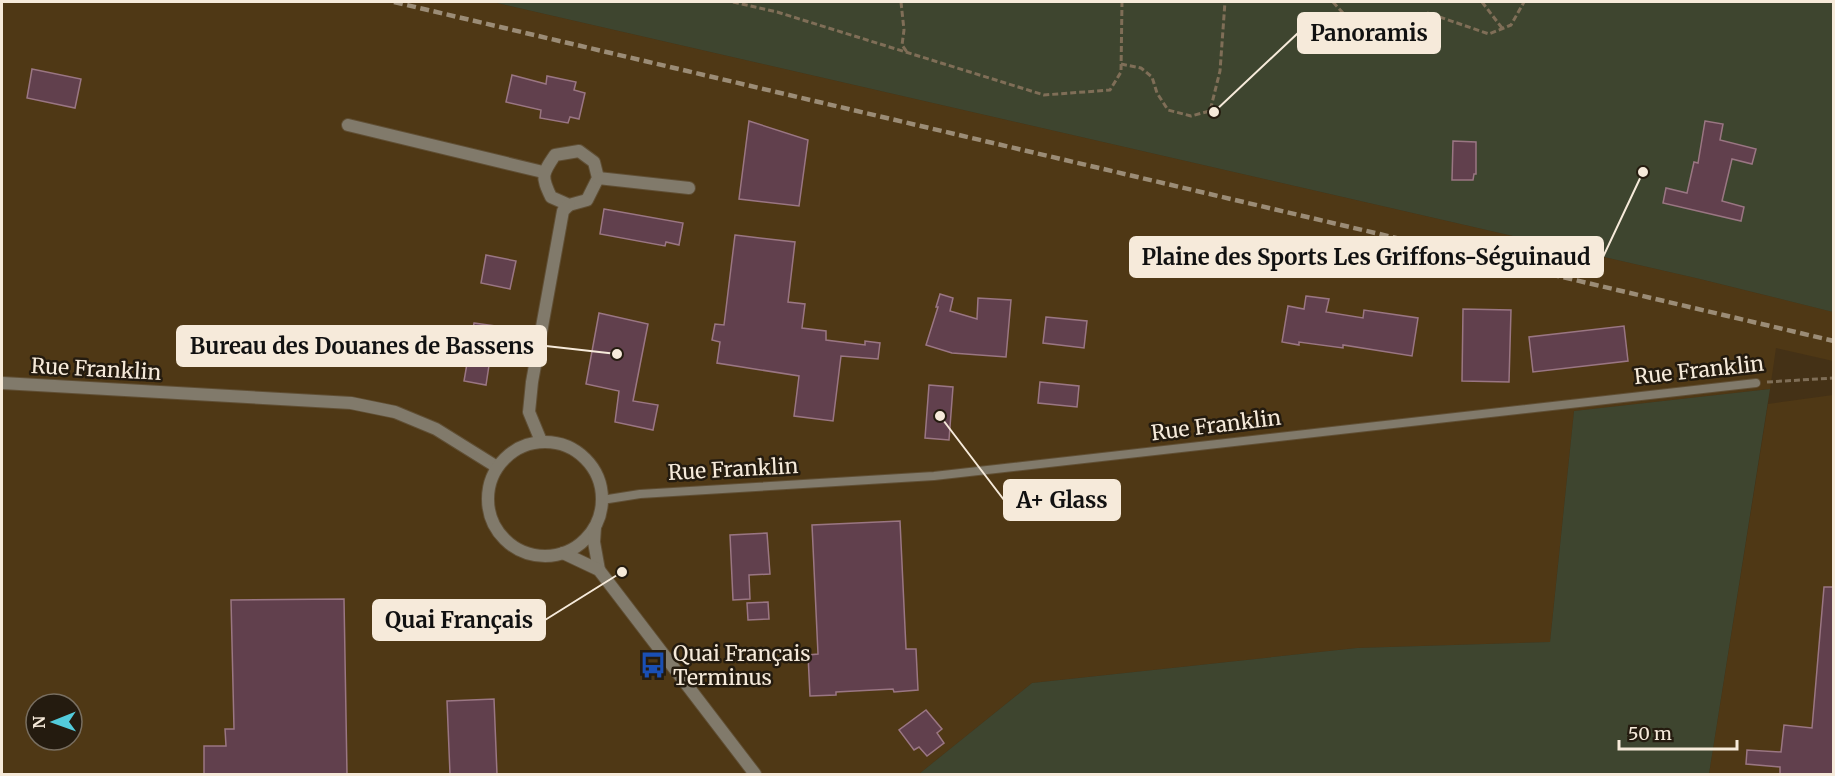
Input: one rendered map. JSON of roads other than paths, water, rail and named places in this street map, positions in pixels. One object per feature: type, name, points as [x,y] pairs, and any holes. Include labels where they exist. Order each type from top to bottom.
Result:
[{"type":"street","points":[[348,125],[543,172]]},
{"type":"street","points":[[541,441],[529,412],[532,382],[563,211],[569,205],[587,200],[598,178],[594,162],[579,151],[555,154],[543,172],[543,181],[551,197],[569,205]]},
{"type":"street","points":[[598,178],[689,188]]},
{"type":"street","name":"Rue Franklin","points":[[2,383],[351,403],[395,412],[436,429],[497,467]]},
{"type":"street","points":[[595,526],[576,547],[563,553],[546,556],[528,554],[512,546],[500,533],[491,518],[488,501],[490,483],[497,467],[509,454],[524,445],[541,441],[560,443],[577,451],[591,464],[600,481],[602,500],[595,526],[594,542],[599,570],[755,774]]},
{"type":"street","points":[[563,553],[599,570]]},
{"type":"lane","name":"Rue Franklin","points":[[602,500],[640,494],[934,476],[1756,383]]},
{"type":"railway","points":[[394,2],[1834,341]]},
{"type":"place","name":"Panoramis","points":[[1214,112]]},
{"type":"place","name":"Plaine des Sports Les Griffons-Séguinaud","points":[[1643,172]]},
{"type":"place","name":"Bureau des Douanes de Bassens","points":[[617,354]]},
{"type":"place","name":"A+ Glass","points":[[940,416]]},
{"type":"place","name":"Quai Français","points":[[622,572]]},
{"type":"place","name":"Quai Français Terminus","points":[[653,665]]}]
